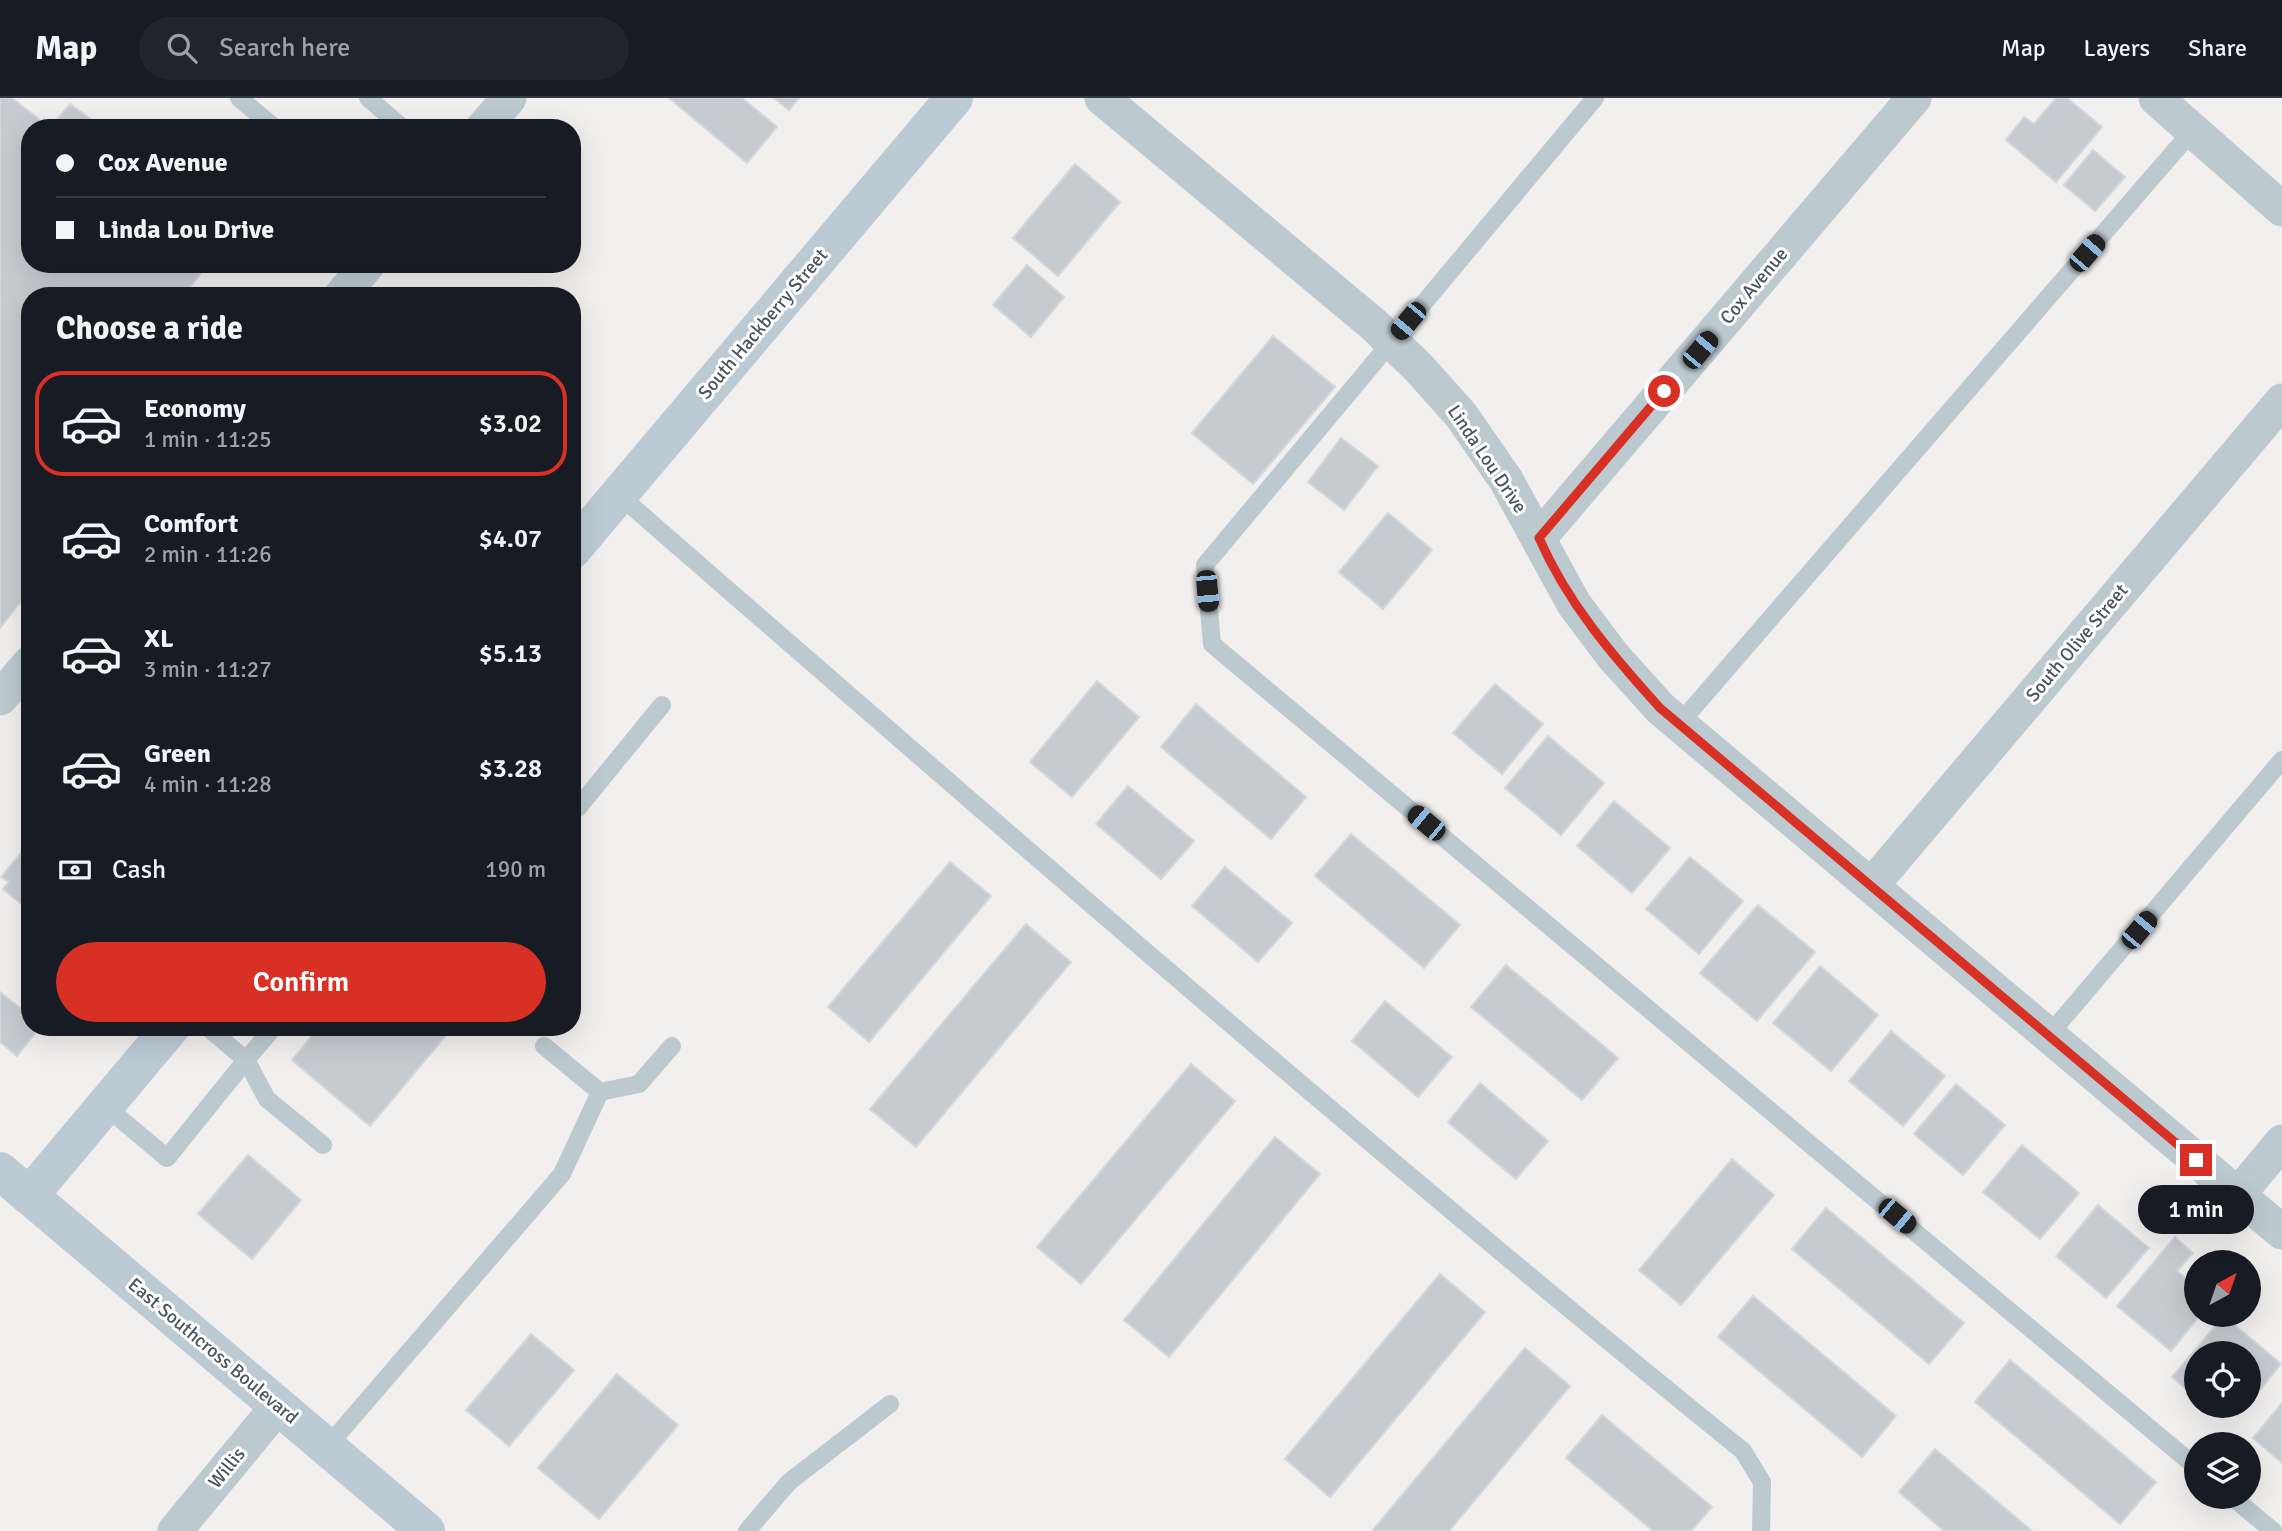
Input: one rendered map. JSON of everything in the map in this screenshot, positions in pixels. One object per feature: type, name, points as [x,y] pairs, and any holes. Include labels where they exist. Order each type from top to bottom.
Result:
[{"type":"main road","name":"South Hackberry Street","points":[[581,539],[954,98]]},
{"type":"main road","points":[[29,1196],[163,1036]]},
{"type":"main road","name":"East Southcross Boulevard","points":[[0,1171],[426,1531]]},
{"type":"street","points":[[492,119],[509,98]]},
{"type":"street","name":"Linda Lou Drive","points":[[1102,98],[1391,342],[1461,415],[1506,480],[1574,604],[1613,656],[1679,724],[2282,1232]]},
{"type":"street","name":"Cox Avenue","points":[[1539,538],[1914,98]]},
{"type":"street","points":[[2155,98],[2193,131],[2276,191]]},
{"type":"street","points":[[349,287],[360,273]]},
{"type":"street","name":"South Olive Street","points":[[1872,885],[2282,401]]},
{"type":"street","points":[[0,698],[21,674]]},
{"type":"street","points":[[2237,1196],[2282,1142]]},
{"type":"street","name":"Willis","points":[[175,1531],[278,1406]]},
{"type":"lane","points":[[239,98],[264,119]]},
{"type":"lane","points":[[368,98],[392,119]]},
{"type":"lane","points":[[1595,98],[1205,565],[1212,644],[2184,1457]]},
{"type":"lane","points":[[1679,724],[2193,131]]},
{"type":"lane","points":[[619,495],[949,783],[1529,1278],[1743,1451],[1762,1482],[1761,1531]]},
{"type":"lane","points":[[581,803],[662,705]]},
{"type":"lane","points":[[2049,1035],[2282,760]]},
{"type":"lane","points":[[218,1036],[246,1060],[267,1099],[323,1144]]},
{"type":"lane","points":[[105,1106],[167,1158],[266,1036]]},
{"type":"lane","points":[[544,1046],[600,1091],[639,1084],[673,1046]]},
{"type":"lane","points":[[327,1447],[562,1174],[600,1091]]},
{"type":"lane","points":[[747,1531],[789,1482],[890,1404]]},
{"type":"lane","points":[[2247,1509],[2273,1531]]},
{"type":"building","points":[[0,98],[12,98],[39,119],[21,119],[21,273],[201,273],[190,287],[21,287],[21,601],[0,628]]},
{"type":"building","points":[[669,98],[742,98],[777,127],[747,163]]},
{"type":"building","points":[[774,98],[799,98],[789,110]]},
{"type":"building","points":[[2056,98],[2067,98],[2102,127],[2056,182],[2006,140],[2024,117],[2034,124]]},
{"type":"building","points":[[70,104],[90,119],[58,119]]},
{"type":"building","points":[[2093,150],[2125,177],[2095,211],[2064,185]]},
{"type":"building","points":[[1075,164],[1120,202],[1058,276],[1013,238]]},
{"type":"building","points":[[1027,265],[1064,297],[1031,337],[993,305]]},
{"type":"building","points":[[1273,336],[1335,387],[1253,484],[1192,433]]},
{"type":"building","points":[[1341,438],[1378,466],[1344,510],[1308,482]]},
{"type":"building","points":[[1388,513],[1432,550],[1383,609],[1339,572]]},
{"type":"building","points":[[1097,681],[1139,717],[1072,797],[1030,762]]},
{"type":"building","points":[[1495,684],[1543,724],[1502,774],[1453,733]]},
{"type":"building","points":[[1196,704],[1306,797],[1271,839],[1161,747]]},
{"type":"building","points":[[1548,736],[1604,783],[1561,835],[1505,788]]},
{"type":"building","points":[[1128,786],[1194,841],[1161,879],[1096,824]]},
{"type":"building","points":[[1614,801],[1670,848],[1632,893],[1577,846]]},
{"type":"building","points":[[1351,834],[1460,925],[1424,968],[1315,876]]},
{"type":"building","points":[[21,853],[21,904],[3,889],[9,882],[1,877]]},
{"type":"building","points":[[1690,857],[1743,901],[1699,954],[1646,909]]},
{"type":"building","points":[[950,862],[991,896],[869,1042],[828,1007]]},
{"type":"building","points":[[1225,867],[1292,923],[1258,962],[1192,906]]},
{"type":"building","points":[[1758,905],[1815,952],[1757,1021],[1700,973]]},
{"type":"building","points":[[1026,924],[1071,962],[916,1147],[870,1109]]},
{"type":"building","points":[[1506,965],[1618,1058],[1582,1100],[1471,1007]]},
{"type":"building","points":[[1820,966],[1878,1015],[1831,1071],[1773,1023]]},
{"type":"building","points":[[0,992],[21,1009],[21,1036],[33,1036],[17,1056],[0,1042]]},
{"type":"building","points":[[1385,1001],[1452,1057],[1418,1097],[1352,1041]]},
{"type":"building","points":[[1891,1031],[1945,1076],[1903,1126],[1849,1081]]},
{"type":"building","points":[[312,1036],[445,1036],[370,1126],[292,1060]]},
{"type":"building","points":[[1191,1064],[1235,1101],[1081,1284],[1037,1247]]},
{"type":"building","points":[[1480,1083],[1548,1141],[1516,1179],[1448,1122]]},
{"type":"building","points":[[1956,1084],[2005,1125],[1963,1175],[1914,1134]]},
{"type":"building","points":[[1275,1137],[1320,1174],[1169,1357],[1124,1320]]},
{"type":"building","points":[[2022,1145],[2079,1193],[2040,1239],[1983,1192]]},
{"type":"building","points":[[248,1155],[301,1200],[252,1259],[198,1214]]},
{"type":"building","points":[[1732,1159],[1774,1195],[1681,1305],[1639,1270]]},
{"type":"building","points":[[2098,1205],[2149,1248],[2106,1298],[2056,1256]]},
{"type":"building","points":[[1826,1208],[1964,1323],[1929,1364],[1792,1249]]},
{"type":"building","points":[[2175,1237],[2190,1250],[2184,1250],[2184,1263],[2177,1271],[2184,1277],[2184,1327],[2190,1327],[2171,1351],[2117,1306]]},
{"type":"building","points":[[1440,1274],[1485,1312],[1330,1497],[1285,1459]]},
{"type":"building","points":[[1753,1296],[1896,1416],[1862,1457],[1718,1337]]},
{"type":"building","points":[[2215,1327],[2237,1327],[2254,1341],[2203,1341]]},
{"type":"building","points":[[531,1334],[574,1370],[509,1446],[466,1410]]},
{"type":"building","points":[[2261,1347],[2281,1364],[2261,1388]]},
{"type":"building","points":[[1525,1348],[1570,1386],[1449,1531],[1372,1531]]},
{"type":"building","points":[[2010,1360],[2156,1482],[2120,1524],[1975,1402]]},
{"type":"building","points":[[2184,1363],[2184,1388],[2172,1377]]},
{"type":"building","points":[[617,1374],[678,1425],[599,1519],[538,1468]]},
{"type":"building","points":[[2282,1403],[2282,1463],[2261,1445],[2261,1432],[2258,1432]]},
{"type":"building","points":[[1602,1415],[1712,1507],[1691,1531],[1653,1531],[1566,1458]]},
{"type":"building","points":[[1935,1449],[2032,1531],[1944,1531],[1899,1492]]},
{"type":"route","points":[[1664,391],[1539,538],[1574,604],[1613,656],[1660,708],[2196,1160]]}]
